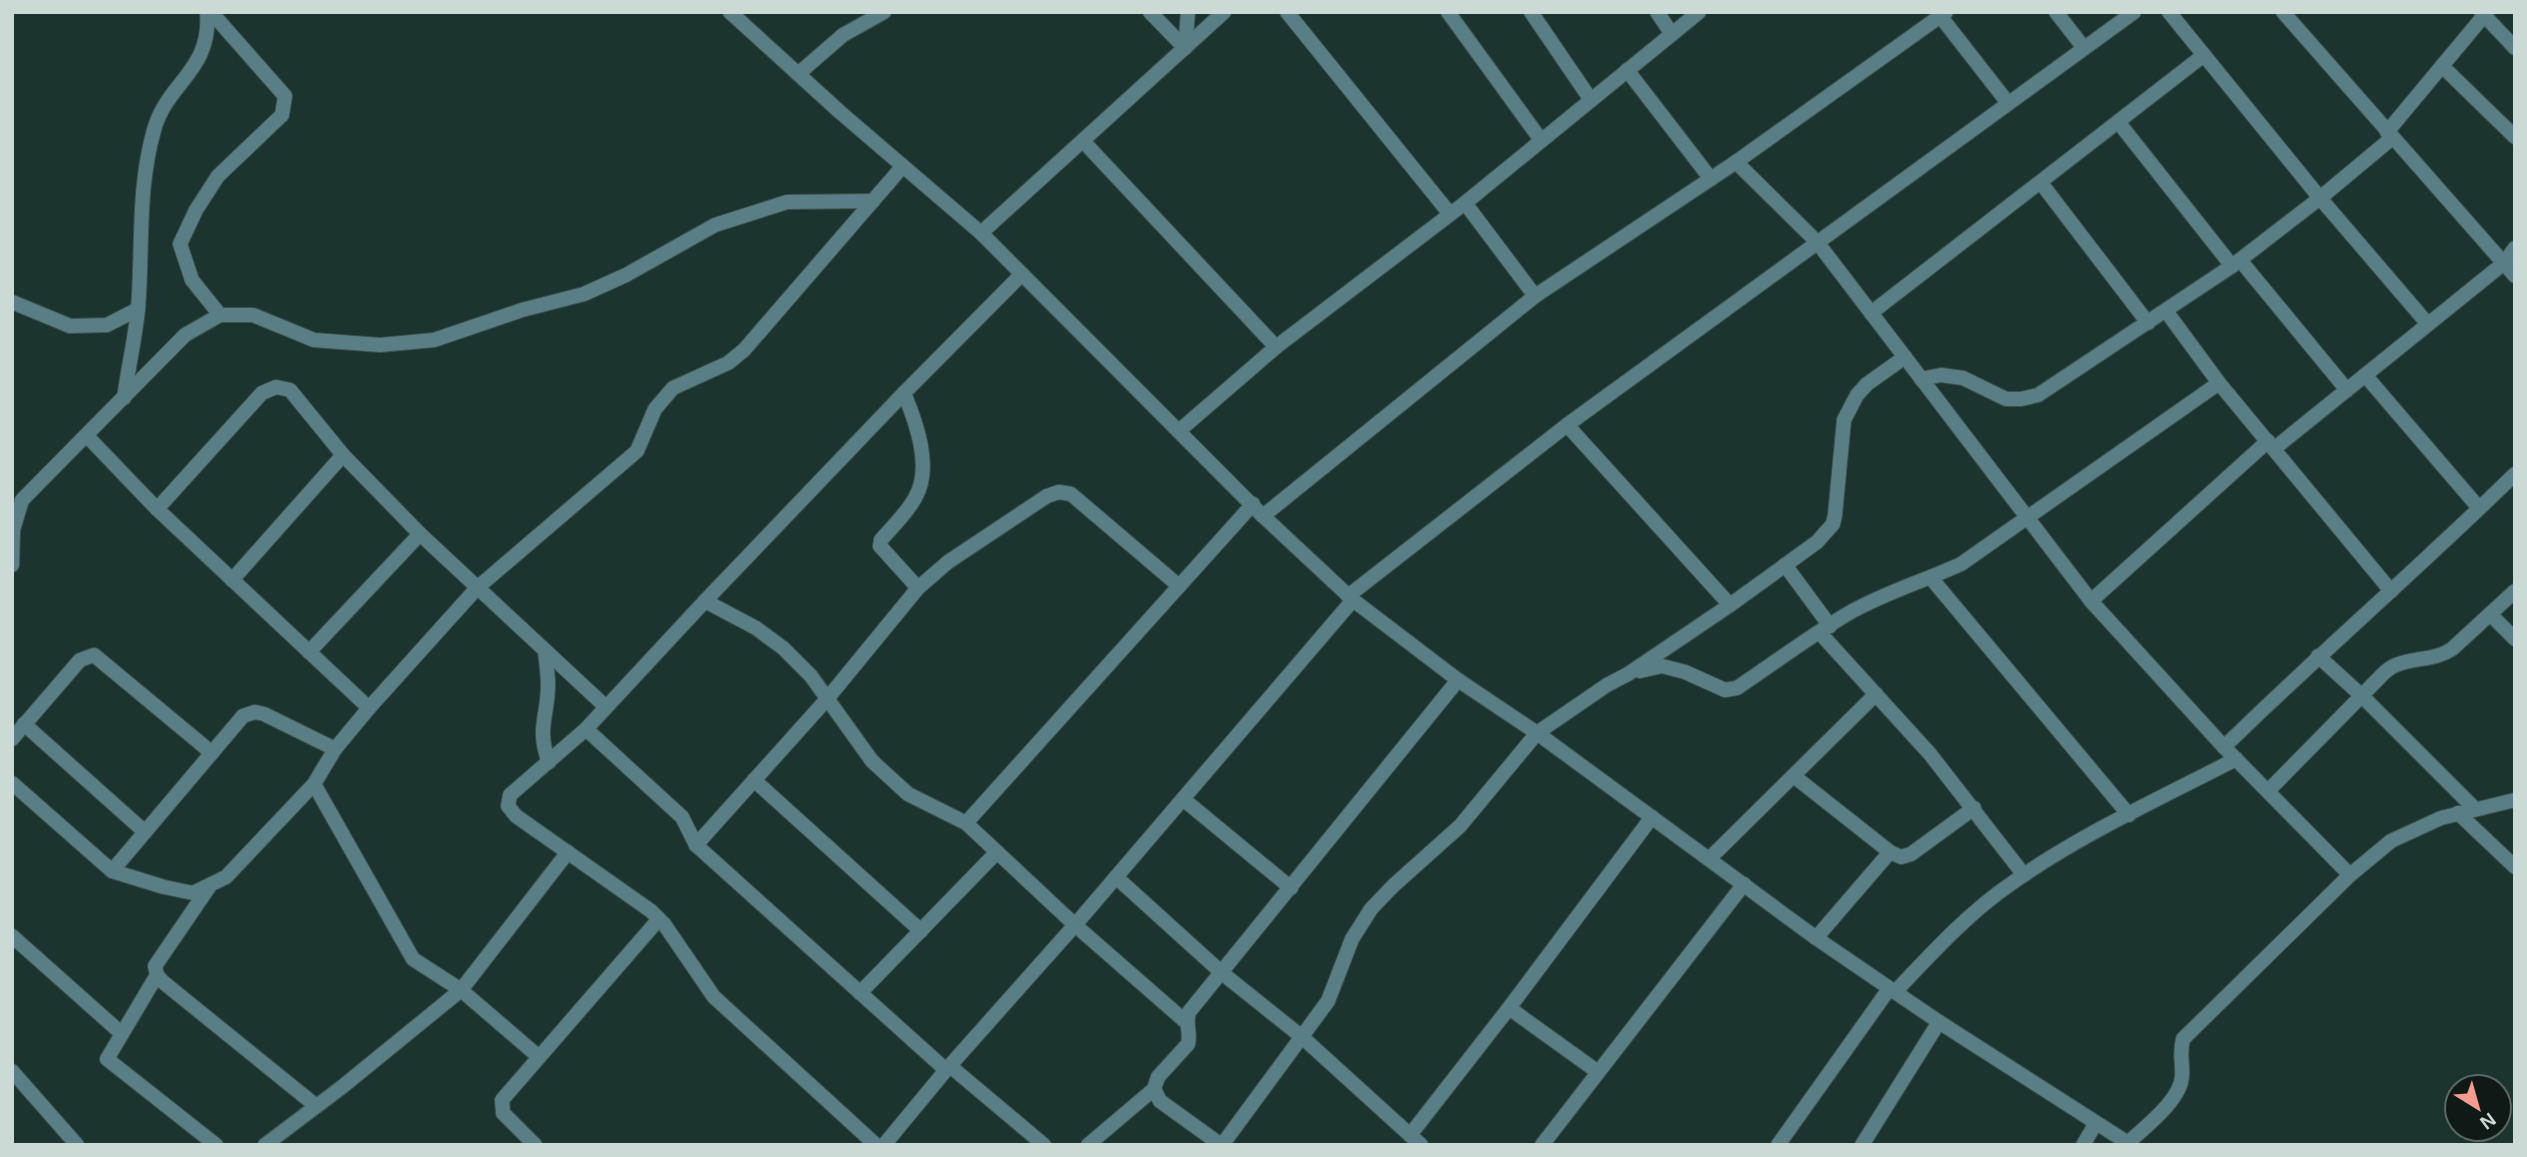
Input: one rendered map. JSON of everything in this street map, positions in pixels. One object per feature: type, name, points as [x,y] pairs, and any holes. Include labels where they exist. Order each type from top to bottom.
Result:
[{"type":"street","points":[[124,398],[138,310],[145,162],[156,122],[204,49],[209,30],[209,12]]},
{"type":"street","points":[[209,12],[285,96],[282,115],[218,176],[196,210],[180,244],[191,280],[219,315]]},
{"type":"street","points":[[730,12],[981,233],[1263,516],[1351,598],[1458,680],[1538,733],[1816,938],[1939,1022],[2129,1144],[2175,1097],[2182,1075],[2179,1059],[2183,1039],[2350,875],[2391,841],[2441,818],[2515,800]]},
{"type":"street","points":[[798,74],[843,35],[884,12]]},
{"type":"street","points":[[1150,12],[1185,48]]},
{"type":"street","points":[[1185,48],[1188,12]]},
{"type":"street","points":[[981,233],[1224,12]]},
{"type":"street","points":[[1287,12],[1450,214]]},
{"type":"street","points":[[1448,12],[1542,140]]},
{"type":"street","points":[[1531,12],[1591,100]]},
{"type":"street","points":[[1657,12],[1672,34]]},
{"type":"street","points":[[1180,430],[1276,347],[1465,203],[1699,12]]},
{"type":"street","points":[[2056,12],[2084,48]]},
{"type":"street","points":[[884,1145],[1183,799],[1351,598],[1567,425],[2134,12]]},
{"type":"street","points":[[2169,12],[2320,198],[2427,324]]},
{"type":"street","points":[[2283,12],[2515,276]]},
{"type":"street","points":[[1921,379],[1941,375],[1962,378],[2006,399],[2038,395],[2236,263],[2320,198],[2390,135],[2484,13],[2515,48]]},
{"type":"street","points":[[1263,516],[1535,296],[1736,162],[1941,14],[2008,103]]},
{"type":"street","points":[[1871,313],[2204,55]]},
{"type":"street","points":[[2442,66],[2515,137]]},
{"type":"street","points":[[1627,71],[1711,179]]},
{"type":"street","points":[[2119,123],[2347,390]]},
{"type":"street","points":[[1083,141],[1276,347]]},
{"type":"street","points":[[1736,162],[1817,242],[2091,601],[2224,747],[2350,875]]},
{"type":"street","points":[[12,783],[112,871],[194,893],[226,877],[314,784],[335,749],[369,708],[477,588],[637,451],[655,409],[673,388],[728,363],[744,350],[903,166]]},
{"type":"street","points":[[2040,183],[2148,323]]},
{"type":"street","points":[[12,565],[17,499],[88,436],[185,335],[219,315],[253,315],[314,340],[380,345],[435,340],[522,310],[584,294],[626,275],[715,225],[788,202],[873,201]]},
{"type":"street","points":[[1465,203],[1535,296]]},
{"type":"street","points":[[2091,601],[2271,444],[2347,390],[2504,263],[2515,248]]},
{"type":"street","points":[[876,1145],[714,997],[659,919],[516,816],[509,806],[510,796],[586,729],[904,393],[1022,274]]},
{"type":"street","points":[[12,302],[70,326],[107,325],[138,310]]},
{"type":"street","points":[[2166,311],[2219,383],[2391,591]]},
{"type":"street","points":[[1154,1089],[1160,1101],[1221,1145],[1328,1001],[1352,939],[1371,909],[1460,826],[1538,733],[1730,606],[1817,542],[1833,524],[1844,419],[1857,395],[1867,384],[1905,357]]},
{"type":"street","points":[[2365,375],[2479,508]]},
{"type":"street","points":[[1628,674],[1662,666],[1685,672],[1725,690],[1737,688],[1848,614],[1904,586],[1931,578],[1961,564],[2219,383]]},
{"type":"street","points":[[157,509],[262,393],[276,387],[290,390],[343,454],[419,534],[606,708]]},
{"type":"street","points":[[904,393],[918,429],[922,454],[921,483],[916,498],[881,540],[880,545],[918,588]]},
{"type":"street","points":[[1567,425],[1730,606]]},
{"type":"street","points":[[88,436],[157,509],[369,708]]},
{"type":"street","points":[[232,580],[343,454]]},
{"type":"street","points":[[2224,747],[2515,474]]},
{"type":"street","points":[[696,845],[827,699],[918,588],[948,562],[1047,496],[1059,492],[1071,494],[1179,586]]},
{"type":"street","points":[[966,823],[1253,504]]},
{"type":"street","points":[[309,652],[419,534]]},
{"type":"street","points":[[1785,565],[1825,630],[1974,808],[2024,875]]},
{"type":"street","points":[[1931,578],[2129,815]]},
{"type":"street","points":[[2267,791],[2382,674],[2395,665],[2434,658],[2452,649],[2515,591]]},
{"type":"street","points":[[705,601],[756,628],[783,648],[811,676],[872,761],[908,794],[966,823],[1075,925],[1186,1022]]},
{"type":"street","points":[[2490,614],[2515,639]]},
{"type":"street","points":[[545,651],[548,686],[542,731],[543,745],[549,762]]},
{"type":"street","points":[[12,738],[80,660],[94,655],[212,753]]},
{"type":"street","points":[[2318,656],[2475,809]]},
{"type":"street","points":[[1088,1145],[1154,1089],[1158,1077],[1188,1044],[1190,1038],[1186,1022],[1189,1012],[1458,680]]},
{"type":"street","points":[[1709,859],[1876,694]]},
{"type":"street","points":[[112,871],[243,716],[255,712],[264,714],[335,749]]},
{"type":"street","points":[[24,724],[145,832]]},
{"type":"street","points":[[586,729],[681,817],[696,845],[860,993],[1044,1145]]},
{"type":"street","points":[[1778,1145],[1892,990],[2011,883],[2129,815],[2236,759]]},
{"type":"street","points":[[1794,776],[1890,852],[1901,857],[1911,855],[1974,808]]},
{"type":"street","points":[[754,780],[921,931]]},
{"type":"street","points":[[314,784],[413,959],[461,990],[539,1057]]},
{"type":"street","points":[[1183,799],[1291,888]]},
{"type":"street","points":[[2458,813],[2515,867]]},
{"type":"street","points":[[1116,877],[1222,973],[1302,1037],[1416,1140],[1509,1008],[1652,817]]},
{"type":"street","points":[[265,1145],[342,1087],[461,990],[568,852]]},
{"type":"street","points":[[860,993],[997,852]]},
{"type":"street","points":[[1816,938],[1890,852]]},
{"type":"street","points":[[1542,1145],[1744,884]]},
{"type":"street","points":[[209,887],[155,965],[157,975],[315,1105]]},
{"type":"street","points":[[535,1145],[503,1113],[502,1100],[659,919]]},
{"type":"street","points":[[12,936],[121,1033]]},
{"type":"street","points":[[157,975],[107,1055],[108,1061],[216,1145]]},
{"type":"street","points":[[1509,1008],[1598,1072]]},
{"type":"street","points":[[1862,1145],[1939,1022]]},
{"type":"street","points":[[12,1072],[77,1145]]},
{"type":"street","points":[[2083,1145],[2096,1123]]}]
